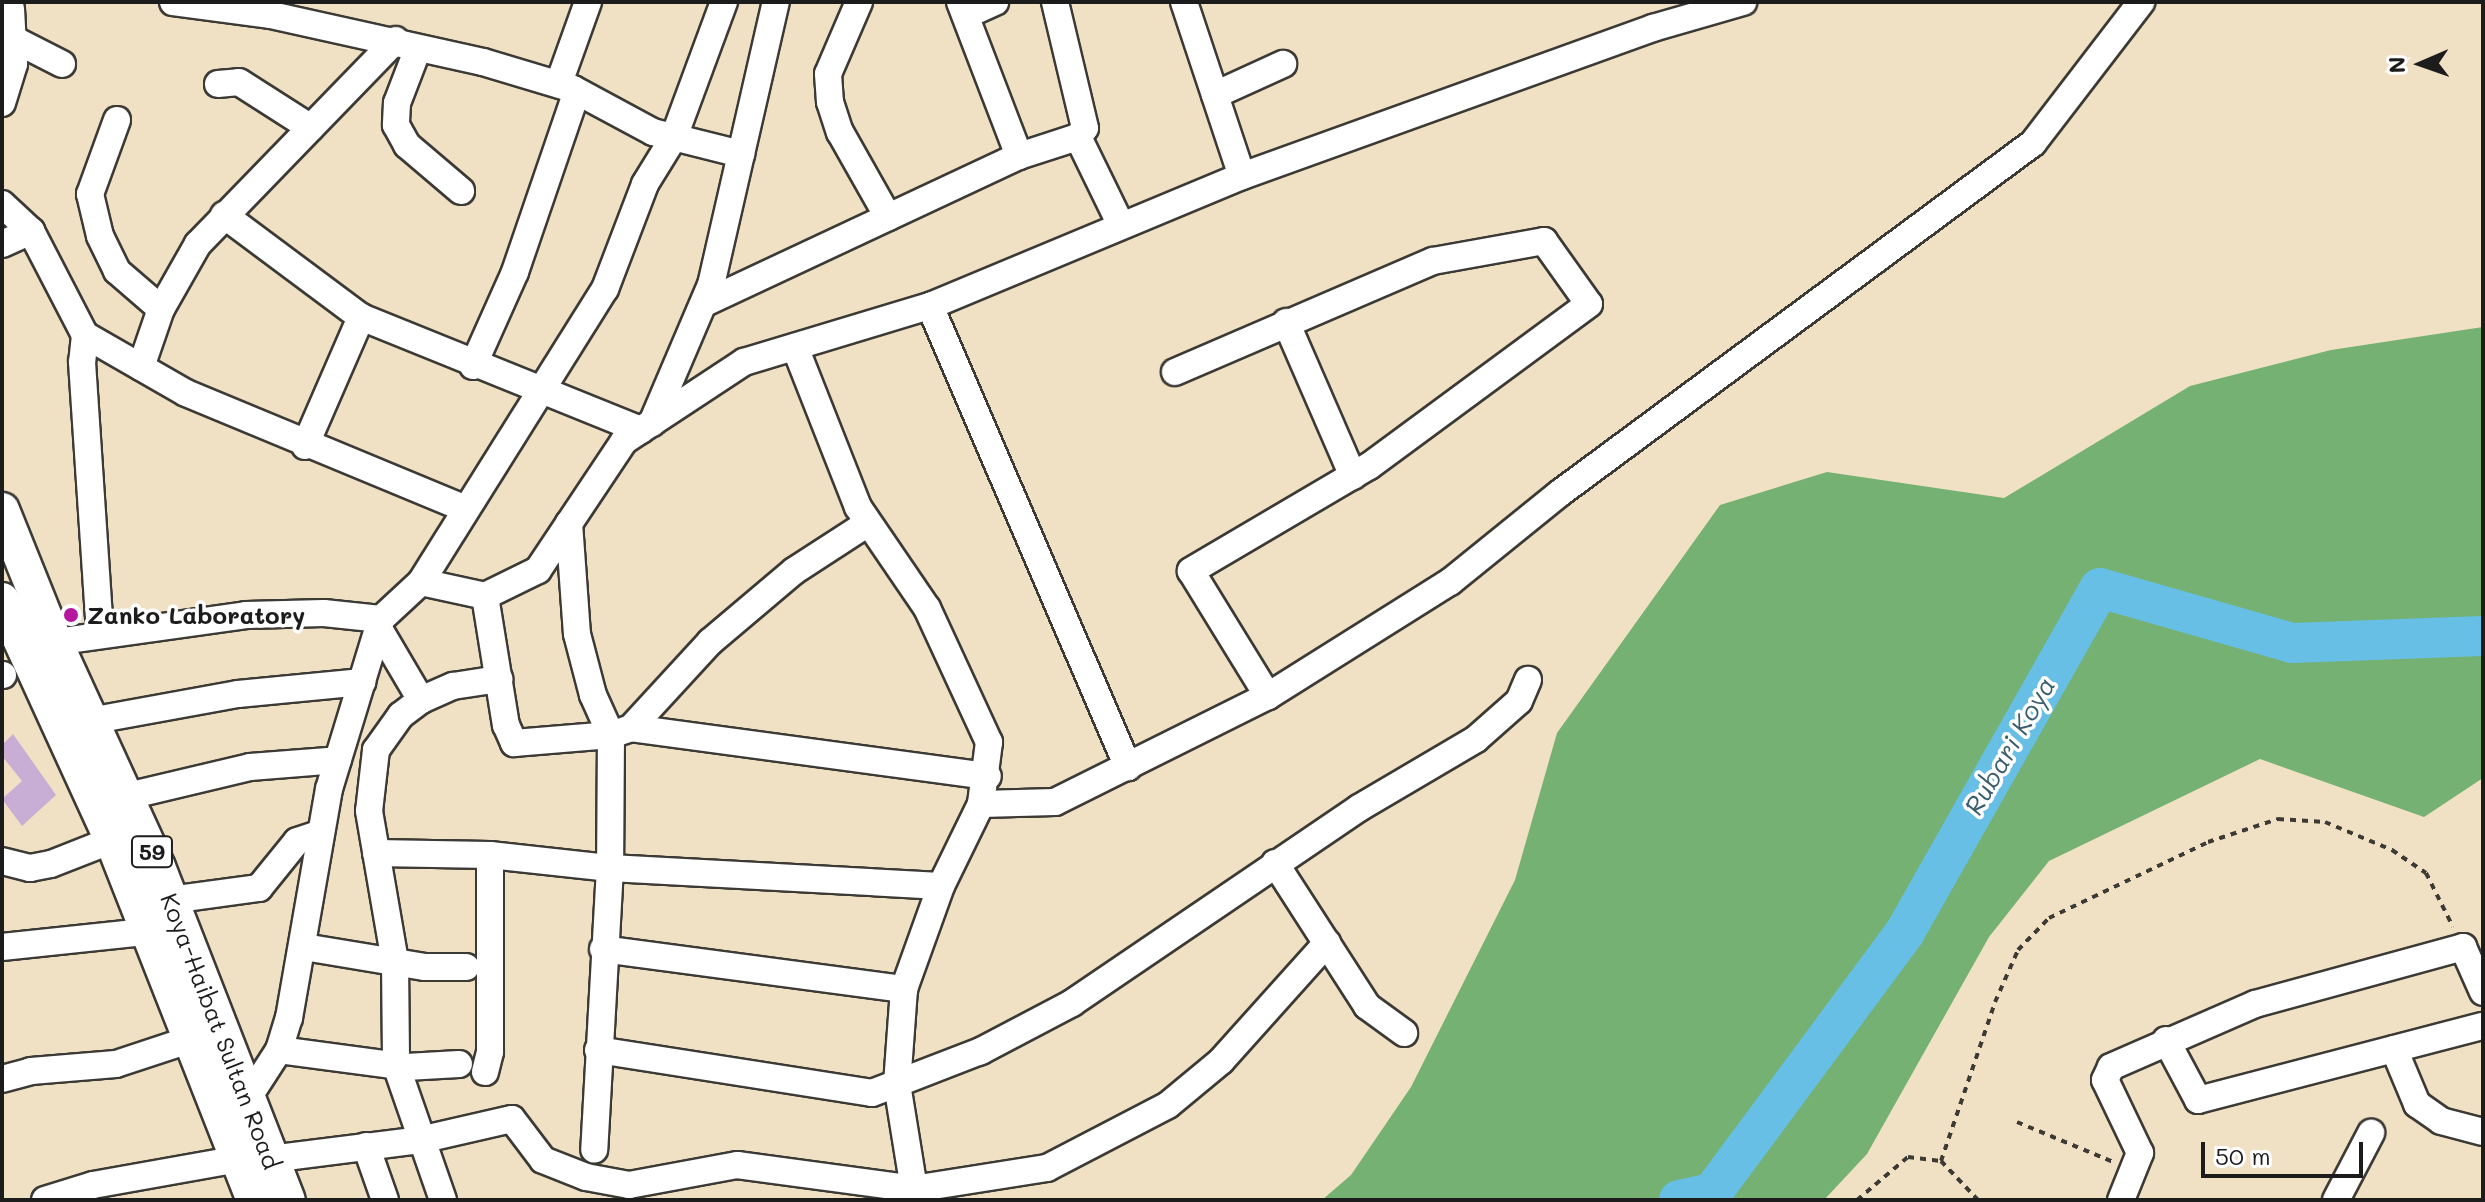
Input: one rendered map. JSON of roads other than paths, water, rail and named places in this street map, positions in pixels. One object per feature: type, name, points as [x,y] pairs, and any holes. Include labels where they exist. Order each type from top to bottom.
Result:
[{"type":"main road","name":"Koya-Haibat Sultan Road","points":[[2,510],[55,642],[95,720],[170,900],[246,1101],[254,1159],[288,1200]]},
{"type":"main road","name":"59","points":[[2,600],[112,840],[144,932],[189,1040],[254,1159],[254,1200]]},
{"type":"street","points":[[173,2],[271,15],[483,62],[568,89],[674,137],[741,154]]},
{"type":"street","points":[[473,366],[515,272],[568,89],[588,2]]},
{"type":"street","points":[[246,1101],[279,1050],[304,947],[319,834],[379,623],[421,582],[605,289],[645,184],[674,137],[724,2]]},
{"type":"street","points":[[421,582],[485,596],[538,570],[569,523],[639,432],[705,303],[776,2]]},
{"type":"street","points":[[859,2],[828,74],[830,102],[840,132],[888,217]]},
{"type":"street","points":[[995,2],[963,8],[1019,156]]},
{"type":"street","points":[[705,303],[1019,156],[1078,137],[1085,128],[1055,2]]},
{"type":"street","points":[[1184,2],[1242,176]]},
{"type":"street","points":[[639,432],[744,362],[930,306],[1242,176],[1653,28],[1743,2]]},
{"type":"street","points":[[981,804],[1055,802],[1268,696],[1450,582],[1560,493],[1821,305],[2033,143],[2141,2]]},
{"type":"street","points":[[2,103],[14,64],[14,8]]},
{"type":"street","points":[[13,39],[62,64]]},
{"type":"street","points":[[141,367],[161,309],[198,244],[311,128],[406,46]]},
{"type":"street","points":[[406,46],[396,125],[407,145],[461,191]]},
{"type":"street","points":[[1215,95],[1283,64]]},
{"type":"street","points":[[218,84],[239,82],[311,128]]},
{"type":"street","points":[[117,120],[90,194],[100,236],[117,271],[161,309]]},
{"type":"street","points":[[1078,137],[1121,225]]},
{"type":"street","points":[[2,204],[31,231],[85,335],[186,393],[305,446],[466,509]]},
{"type":"street","points":[[224,215],[361,317],[473,366],[639,432]]},
{"type":"street","points":[[2,244],[31,231]]},
{"type":"street","points":[[1175,372],[1433,261],[1544,241],[1589,304],[1353,476],[1191,571],[1268,696]]},
{"type":"street","points":[[930,306],[1128,767]]},
{"type":"street","points":[[305,446],[361,317]]},
{"type":"street","points":[[1286,322],[1353,476]]},
{"type":"street","points":[[85,335],[82,362],[100,633]]},
{"type":"street","points":[[795,347],[868,523],[927,608],[989,742],[988,776],[981,804],[941,886],[904,989],[897,1084],[914,1189]]},
{"type":"street","points":[[569,523],[577,634],[593,695],[621,732]]},
{"type":"street","points":[[594,1150],[603,949],[621,732],[710,642],[794,571],[868,523]]},
{"type":"street","points":[[485,596],[506,725],[514,743],[621,732],[988,776]]},
{"type":"street","points":[[55,642],[100,633],[246,615],[324,613],[379,623]]},
{"type":"street","points":[[379,623],[421,700]]},
{"type":"street","points":[[443,1200],[396,1065],[395,962],[369,811],[376,750],[401,715],[421,700],[453,686],[499,679]]},
{"type":"street","points":[[598,1050],[872,1093],[897,1084],[1023,1033],[1275,863],[1476,739],[1519,701],[1528,680]]},
{"type":"street","points":[[95,720],[238,694],[362,682]]},
{"type":"street","points":[[128,796],[250,767],[338,760]]},
{"type":"street","points":[[170,900],[259,888],[297,841],[319,834]]},
{"type":"street","points":[[2,861],[30,868],[51,864],[112,840]]},
{"type":"street","points":[[376,853],[490,855],[610,868],[941,886]]},
{"type":"street","points":[[485,1072],[490,1052],[490,855]]},
{"type":"street","points":[[1275,863],[1367,1006],[1404,1033]]},
{"type":"street","points":[[2,947],[144,932]]},
{"type":"street","points":[[45,1200],[93,1185],[254,1159],[420,1140],[512,1119],[543,1160],[586,1177],[629,1185],[737,1165],[914,1189],[1047,1168],[1117,1136],[1168,1105],[1221,1061],[1327,943]]},
{"type":"street","points":[[304,947],[395,962],[466,967]]},
{"type":"street","points":[[2121,1200],[2134,1171],[2139,1148],[2105,1075],[2166,1040],[2285,994],[2463,947],[2483,992]]},
{"type":"street","points":[[603,949],[904,989]]},
{"type":"street","points":[[2166,1040],[2198,1100],[2483,1026]]},
{"type":"street","points":[[2,1079],[31,1071],[116,1064],[189,1040]]},
{"type":"street","points":[[2394,1049],[2417,1104],[2441,1121],[2483,1132]]},
{"type":"street","points":[[279,1050],[396,1065],[459,1064]]},
{"type":"street","points":[[2336,1200],[2371,1133]]},
{"type":"street","points":[[366,1146],[385,1200]]},
{"type":"waterway","name":"Rubari Koya","points":[[1679,1200],[1712,1193],[1905,932],[2100,588],[2292,643],[2483,636]]},
{"type":"place","name":"Zanko Laboratory","points":[[71,615]]}]
